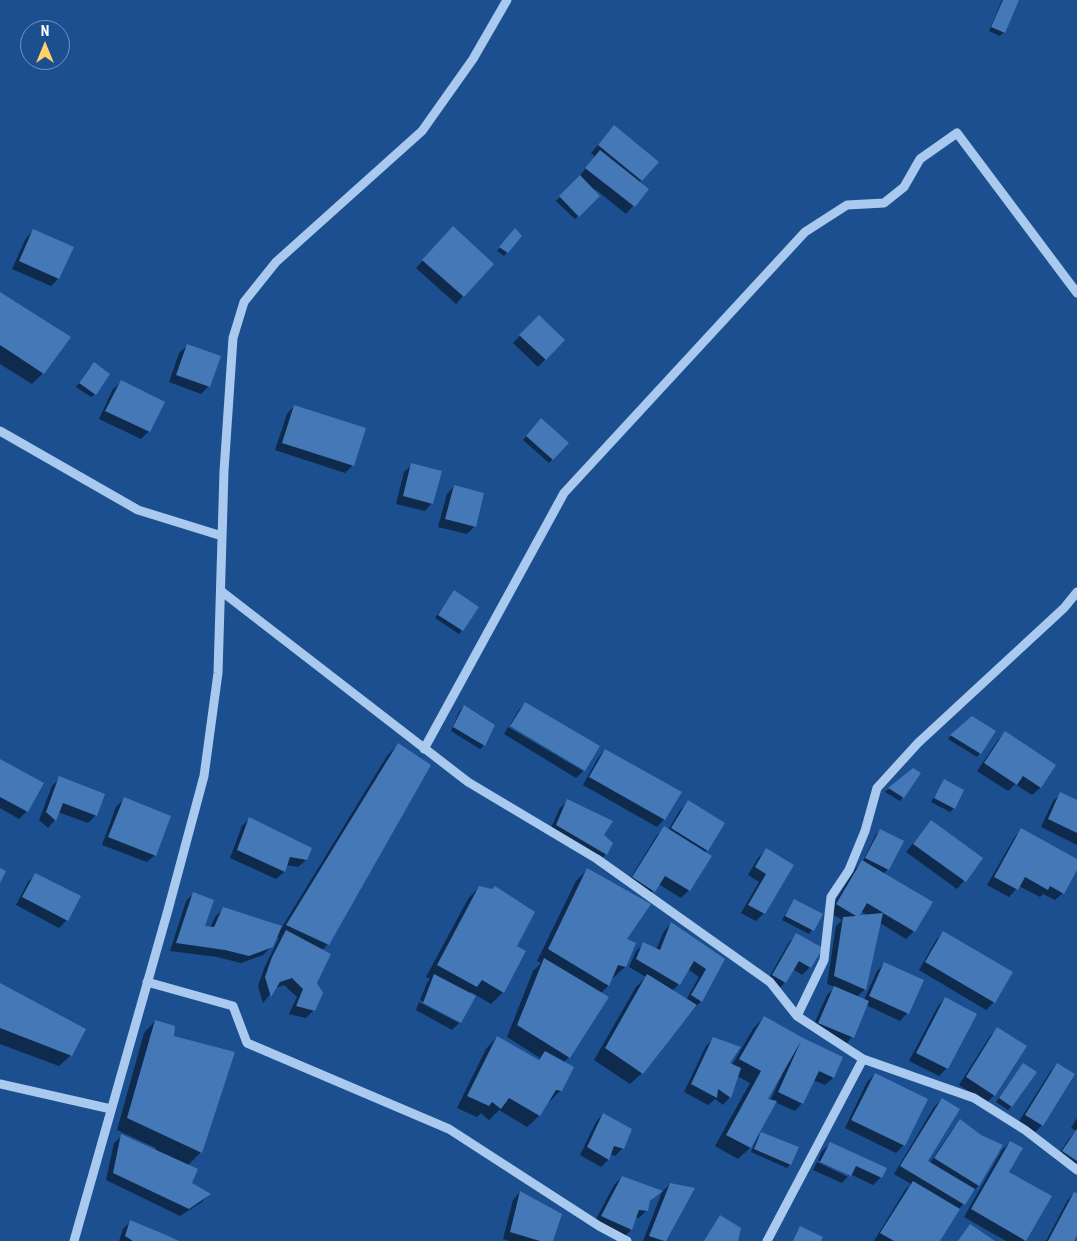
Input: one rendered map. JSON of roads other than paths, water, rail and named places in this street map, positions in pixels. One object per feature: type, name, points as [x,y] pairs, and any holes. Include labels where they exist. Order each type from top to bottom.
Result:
[{"type":"street","points":[[74,1241],[204,776],[218,673],[224,471],[233,338],[244,302],[276,262],[422,131],[473,59],[507,0]]},
{"type":"street","points":[[424,749],[564,493],[805,232],[847,205],[884,203],[904,187],[920,159],[957,133],[1077,293]]},
{"type":"street","points":[[0,431],[138,510],[222,536]]},
{"type":"street","points":[[221,591],[468,782],[597,859],[770,982],[797,1016],[863,1059],[974,1098],[1026,1130],[1077,1170]]},
{"type":"street","points":[[797,1016],[824,960],[831,897],[849,870],[862,839],[877,788],[918,743],[1064,608],[1077,592]]},
{"type":"street","points":[[147,982],[233,1006],[247,1043],[449,1129],[599,1226],[627,1241]]},
{"type":"street","points":[[768,1241],[863,1059]]},
{"type":"street","points":[[0,1084],[111,1109]]}]
